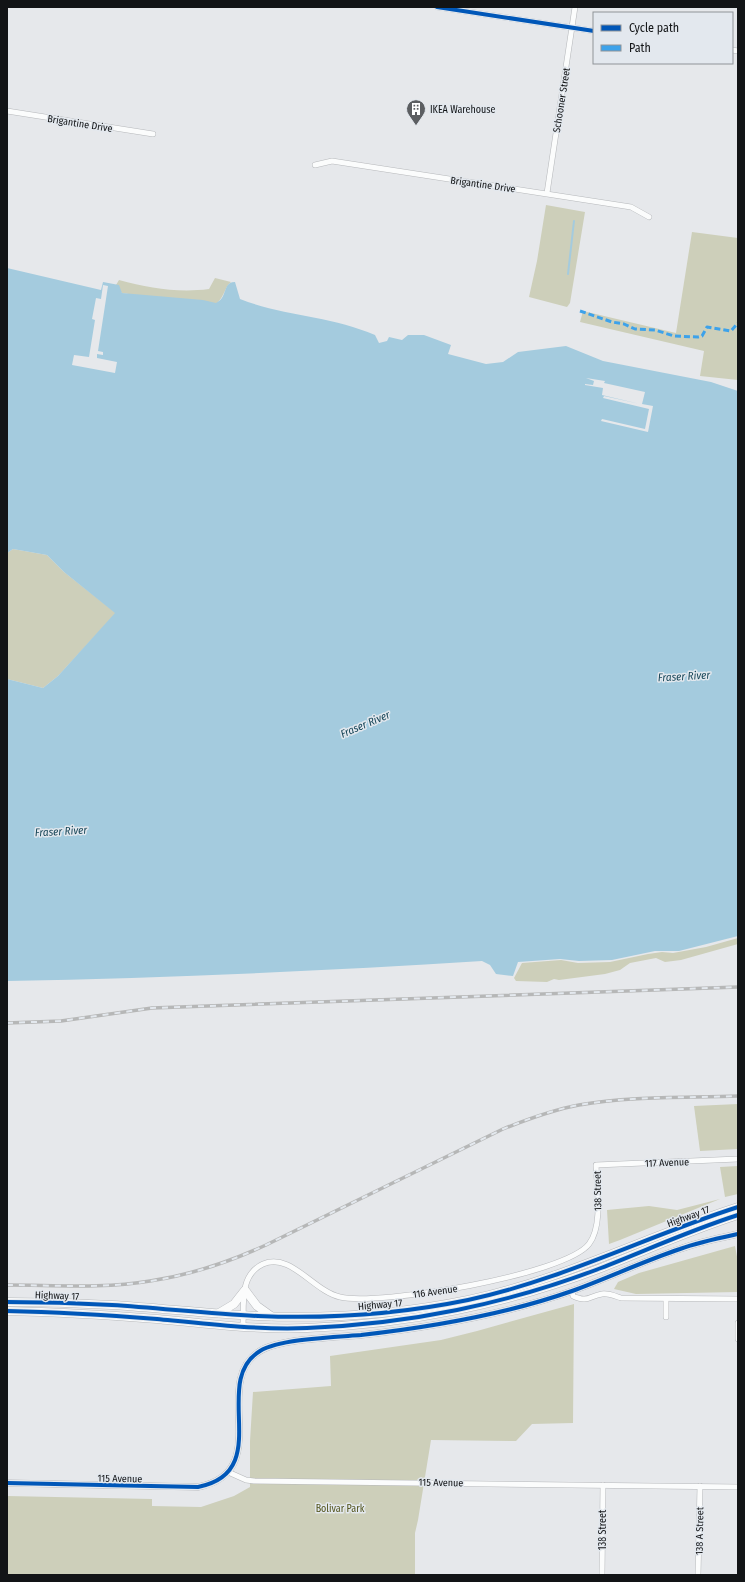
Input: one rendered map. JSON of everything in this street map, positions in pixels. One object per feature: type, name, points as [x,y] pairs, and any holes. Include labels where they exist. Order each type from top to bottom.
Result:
[{"type":"highway","name":"Highway 17","points":[[7,1302],[111,1305],[271,1316],[372,1313],[441,1304],[483,1296],[564,1273],[696,1221],[738,1207]]},
{"type":"highway","name":"Highway 17","points":[[7,1311],[110,1316],[243,1327],[306,1328],[351,1325],[402,1319],[455,1310],[500,1300],[561,1282],[602,1268],[699,1228],[738,1215]]},
{"type":"highway","points":[[219,1313],[234,1304],[245,1290],[257,1306],[271,1316]]},
{"type":"street","points":[[437,7],[593,31]]},
{"type":"street","name":"Schooner Street","points":[[547,193],[575,7]]},
{"type":"street","name":"Brigantine Drive","points":[[7,111],[153,134]]},
{"type":"street","name":"Brigantine Drive","points":[[315,165],[332,161],[547,193],[631,207],[649,216]]},
{"type":"street","name":"117 Avenue","points":[[596,1165],[738,1159]]},
{"type":"street","name":"138 Street","points":[[596,1165],[598,1216]]},
{"type":"street","name":"116 Avenue","points":[[245,1290],[247,1280],[254,1270],[268,1262],[282,1263],[295,1269],[326,1292],[348,1299],[364,1299],[422,1293],[478,1285],[512,1277],[566,1259],[579,1253],[588,1245],[596,1233],[598,1216]]},
{"type":"street","points":[[228,1472],[236,1461],[239,1445],[241,1379],[244,1368],[259,1351],[269,1346],[404,1330],[510,1310],[572,1291],[680,1249],[738,1234]]},
{"type":"street","points":[[243,1327],[245,1290]]},
{"type":"street","points":[[572,1291],[574,1296],[580,1299],[588,1299],[600,1294],[606,1294],[621,1298],[738,1299],[738,1304]]},
{"type":"street","points":[[666,1298],[666,1317]]},
{"type":"street","points":[[738,1323],[738,1339]]},
{"type":"street","name":"115 Avenue","points":[[7,1483],[198,1487],[210,1485],[221,1479],[228,1472],[254,1481],[465,1482],[738,1487]]},
{"type":"street","name":"138 Street","points":[[602,1485],[602,1575]]},
{"type":"street","name":"138 A Street","points":[[698,1575],[700,1486]]},
{"type":"green space","points":[[546,205],[585,212],[570,303],[567,307],[529,297],[537,261]]},
{"type":"green space","points":[[692,232],[738,238],[738,380],[700,376],[704,351],[580,322],[583,311],[676,333]]},
{"type":"green space","points":[[215,278],[231,282],[222,298],[217,303],[250,312],[122,293],[116,285],[119,280],[164,289],[197,290],[209,289]]},
{"type":"green space","points":[[13,549],[47,555],[64,572],[116,613],[58,676],[43,688],[7,679],[7,553]]},
{"type":"green space","points":[[738,938],[738,944],[681,960],[665,962],[656,958],[630,963],[620,970],[605,974],[559,980],[554,979],[547,982],[516,981],[514,978],[522,963],[561,960],[578,963],[610,962],[648,954],[662,952],[673,953],[706,947]]},
{"type":"green space","points":[[738,1104],[738,1149],[700,1151],[694,1106]]},
{"type":"green space","points":[[738,1166],[738,1194],[725,1197],[720,1167]]},
{"type":"green space","points":[[720,1199],[609,1244],[607,1210],[649,1206],[677,1210]]},
{"type":"green space","points":[[735,1246],[738,1262],[738,1292],[636,1294],[614,1289],[618,1282],[639,1273]]},
{"type":"green space","name":"Bolivar Park","points":[[574,1304],[573,1423],[532,1424],[516,1441],[431,1440],[415,1533],[415,1575],[7,1575],[7,1496],[152,1499],[152,1506],[201,1507],[234,1496],[250,1487],[250,1441],[253,1392],[331,1386],[330,1356],[441,1340]]},
{"type":"water","name":"Fraser River","points":[[7,268],[101,290],[103,282],[119,285],[122,293],[203,300],[216,303],[222,298],[228,285],[235,282],[240,299],[256,305],[359,329],[375,335],[379,343],[387,341],[389,337],[402,340],[408,335],[424,335],[451,345],[448,354],[486,364],[503,362],[518,352],[566,346],[603,361],[711,382],[738,391],[738,936],[679,951],[655,951],[612,960],[579,961],[560,959],[518,962],[513,976],[496,974],[490,965],[482,961],[245,974],[7,981],[7,679],[43,688],[58,676],[115,613],[64,572],[47,555],[13,549],[7,553]]},
{"type":"pier","points":[[103,285],[108,286],[98,351],[103,352],[103,355],[97,354],[97,358],[117,362],[115,373],[72,365],[74,355],[89,357],[95,320],[92,319],[96,298],[101,299]]},
{"type":"pier","points":[[586,378],[605,381],[604,383],[645,392],[642,404],[653,406],[648,432],[601,421],[602,419],[645,429],[649,409],[603,398],[604,396],[640,404],[602,395],[603,388],[585,385],[593,385],[594,381]]},
{"type":"waterway","points":[[568,274],[574,221]]},
{"type":"railway","points":[[7,1023],[61,1021],[152,1008],[738,987]]},
{"type":"railway","points":[[7,1285],[114,1285],[150,1281],[180,1275],[224,1262],[266,1245],[503,1129],[540,1115],[579,1105],[618,1100],[738,1096]]},
{"type":"marked path","points":[[580,311],[612,322],[624,324],[635,329],[655,330],[674,336],[702,336],[707,327],[731,331],[738,323]]},
{"type":"cycle path","points":[[437,7],[593,31]]},
{"type":"cycle path","points":[[7,1302],[99,1304],[222,1314],[284,1317],[337,1316],[416,1309],[468,1300],[537,1281],[738,1207]]},
{"type":"cycle path","points":[[7,1311],[101,1315],[270,1328],[326,1327],[401,1320],[475,1306],[548,1287],[738,1215]]},
{"type":"cycle path","points":[[7,1483],[198,1487],[221,1478],[233,1464],[238,1446],[240,1383],[246,1365],[260,1351],[269,1347],[294,1341],[361,1335],[441,1324],[520,1307],[572,1291],[687,1247],[709,1240],[738,1234]]},
{"type":"place","name":"IKEA Warehouse","points":[[416,126]]}]
